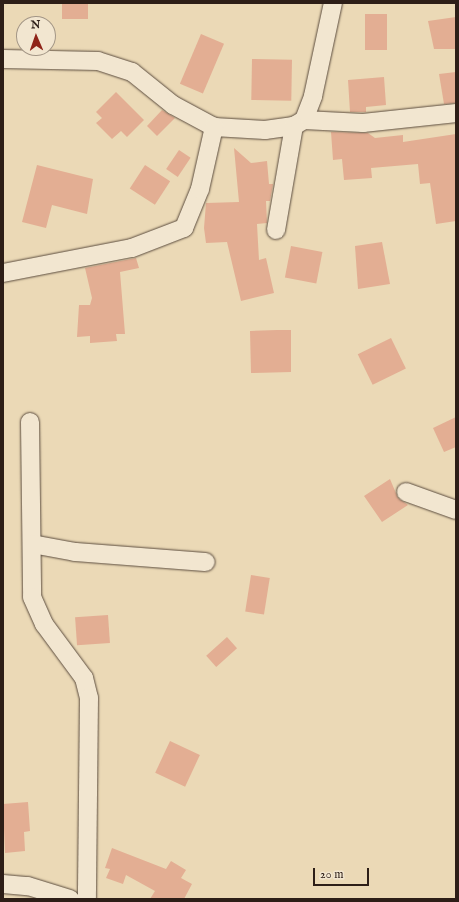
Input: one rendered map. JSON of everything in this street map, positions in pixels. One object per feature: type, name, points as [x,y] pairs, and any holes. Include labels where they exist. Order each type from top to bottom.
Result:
[{"type":"street","points":[[276,230],[299,123],[333,3]]},
{"type":"street","points":[[3,59],[98,60],[132,72],[172,105],[214,127],[265,130],[299,123],[363,123],[456,113]]},
{"type":"street","points":[[3,273],[132,248],[184,228],[200,189],[214,127]]},
{"type":"street","points":[[30,422],[32,597],[44,624],[84,678],[89,698],[87,899]]},
{"type":"street","points":[[406,492],[456,510]]},
{"type":"street","points":[[32,544],[75,552],[206,562]]},
{"type":"street","points":[[3,884],[28,886],[70,899]]},
{"type":"building","points":[[62,3],[88,3],[88,19],[62,19]]},
{"type":"building","points":[[365,14],[387,14],[387,50],[365,50]]},
{"type":"building","points":[[456,17],[456,49],[434,49],[428,21]]},
{"type":"building","points":[[201,34],[224,44],[203,93],[180,84]]},
{"type":"building","points":[[252,59],[292,60],[291,101],[251,100]]},
{"type":"building","points":[[456,72],[456,103],[444,104],[439,74]]},
{"type":"building","points":[[384,77],[386,105],[366,107],[366,112],[350,112],[348,80]]},
{"type":"building","points":[[116,92],[144,120],[127,137],[121,131],[112,139],[96,123],[102,118],[96,112]]},
{"type":"building","points":[[162,110],[175,118],[157,136],[147,126]]},
{"type":"building","points":[[331,132],[368,133],[375,138],[403,135],[403,142],[456,134],[456,221],[436,224],[430,183],[420,184],[418,164],[371,168],[372,178],[344,180],[342,159],[333,160]]},
{"type":"building","points":[[234,148],[251,163],[267,161],[269,184],[273,184],[270,201],[266,201],[267,223],[257,224],[259,260],[266,258],[274,293],[241,301],[227,242],[206,243],[204,228],[206,203],[239,202]]},
{"type":"building","points":[[179,150],[191,158],[178,177],[166,169]]},
{"type":"building","points":[[37,165],[93,179],[87,214],[52,205],[46,228],[22,222]]},
{"type":"building","points":[[145,165],[170,181],[155,205],[130,188]]},
{"type":"building","points":[[382,242],[390,284],[358,289],[355,246]]},
{"type":"building","points":[[291,246],[322,252],[316,284],[285,277]]},
{"type":"building","points":[[136,258],[139,268],[120,272],[125,334],[116,334],[117,341],[90,343],[90,336],[77,337],[79,305],[90,305],[92,298],[85,268]]},
{"type":"building","points":[[291,330],[291,372],[251,373],[250,331]]},
{"type":"building","points":[[391,338],[406,369],[373,385],[358,354]]},
{"type":"building","points":[[456,417],[456,447],[444,452],[433,428]]},
{"type":"building","points":[[390,479],[398,498],[408,505],[382,522],[364,496]]},
{"type":"building","points":[[251,575],[270,578],[264,615],[245,612]]},
{"type":"building","points":[[108,615],[110,643],[77,645],[75,617]]},
{"type":"building","points":[[227,637],[237,648],[216,667],[206,656]]},
{"type":"building","points":[[170,741],[200,755],[185,787],[155,773]]},
{"type":"building","points":[[28,802],[30,831],[24,832],[25,851],[5,853],[3,804]]},
{"type":"building","points":[[112,848],[166,869],[171,861],[186,870],[181,878],[192,884],[184,899],[150,899],[155,891],[126,875],[123,884],[106,878],[110,869],[105,868]]}]
